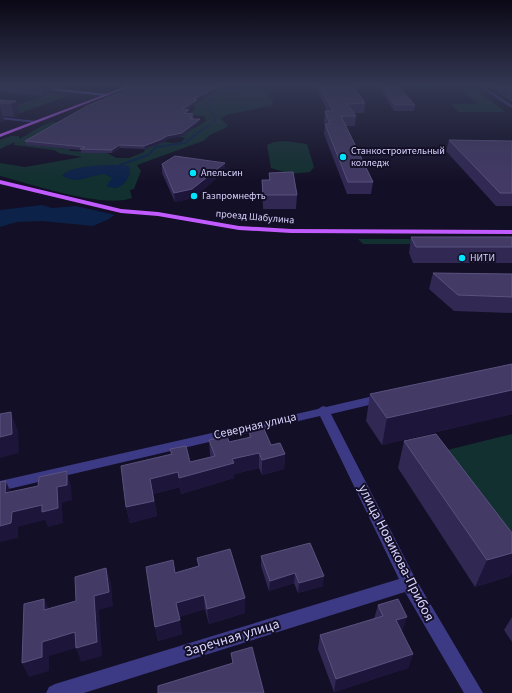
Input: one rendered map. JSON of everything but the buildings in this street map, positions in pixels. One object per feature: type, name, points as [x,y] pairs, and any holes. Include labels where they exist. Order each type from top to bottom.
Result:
[{"type":"main road","points":[[0,136],[49,117]]},
{"type":"main road","name":"проезд Шабулина","points":[[0,182],[121,210],[158,214],[239,228],[291,231],[512,232]]},
{"type":"street","points":[[0,118],[37,122]]},
{"type":"street","name":"Северная улица","points":[[0,486],[324,410],[391,396]]},
{"type":"street","name":"улица Новикова-Прибоя","points":[[324,410],[409,582],[474,693]]},
{"type":"street","name":"Заречная улица","points":[[55,693],[409,582]]},
{"type":"green space","points":[[205,117],[224,117],[221,119],[228,125],[227,127],[210,135],[203,141],[137,165],[141,171],[134,189],[130,190],[132,198],[120,201],[86,198],[0,176],[0,163],[25,167],[82,157],[59,153],[54,150],[14,145],[15,142],[0,149],[0,140],[11,136],[19,136],[19,139],[40,126],[51,122],[64,123],[29,145],[69,149],[70,151],[107,153],[117,158],[129,158],[144,152],[150,145],[166,142],[182,142],[185,138],[179,137],[206,121]]},
{"type":"green space","points":[[285,141],[307,144],[314,167],[310,172],[290,174],[271,168],[267,145],[274,142]]},
{"type":"green space","points":[[358,239],[439,239],[442,244],[363,244]]},
{"type":"green space","points":[[512,434],[512,545],[439,452]]},
{"type":"water","points":[[120,165],[129,166],[130,173],[126,182],[117,188],[107,187],[112,178],[105,174],[79,180],[68,179],[62,176],[66,172],[80,168]]},
{"type":"water","points":[[42,205],[52,208],[76,206],[115,215],[93,226],[42,221],[17,222],[0,227],[0,210]]},
{"type":"waterway","points":[[199,132],[214,122],[215,117]]},
{"type":"waterway","points":[[120,165],[148,155],[156,147],[185,143],[200,131]]},
{"type":"place","name":"Станкостроительный колледж","points":[[343,157]]},
{"type":"place","name":"Апельсин","points":[[193,173]]},
{"type":"place","name":"Газпромнефть","points":[[194,196]]},
{"type":"place","name":"НИТИ","points":[[462,258]]}]
